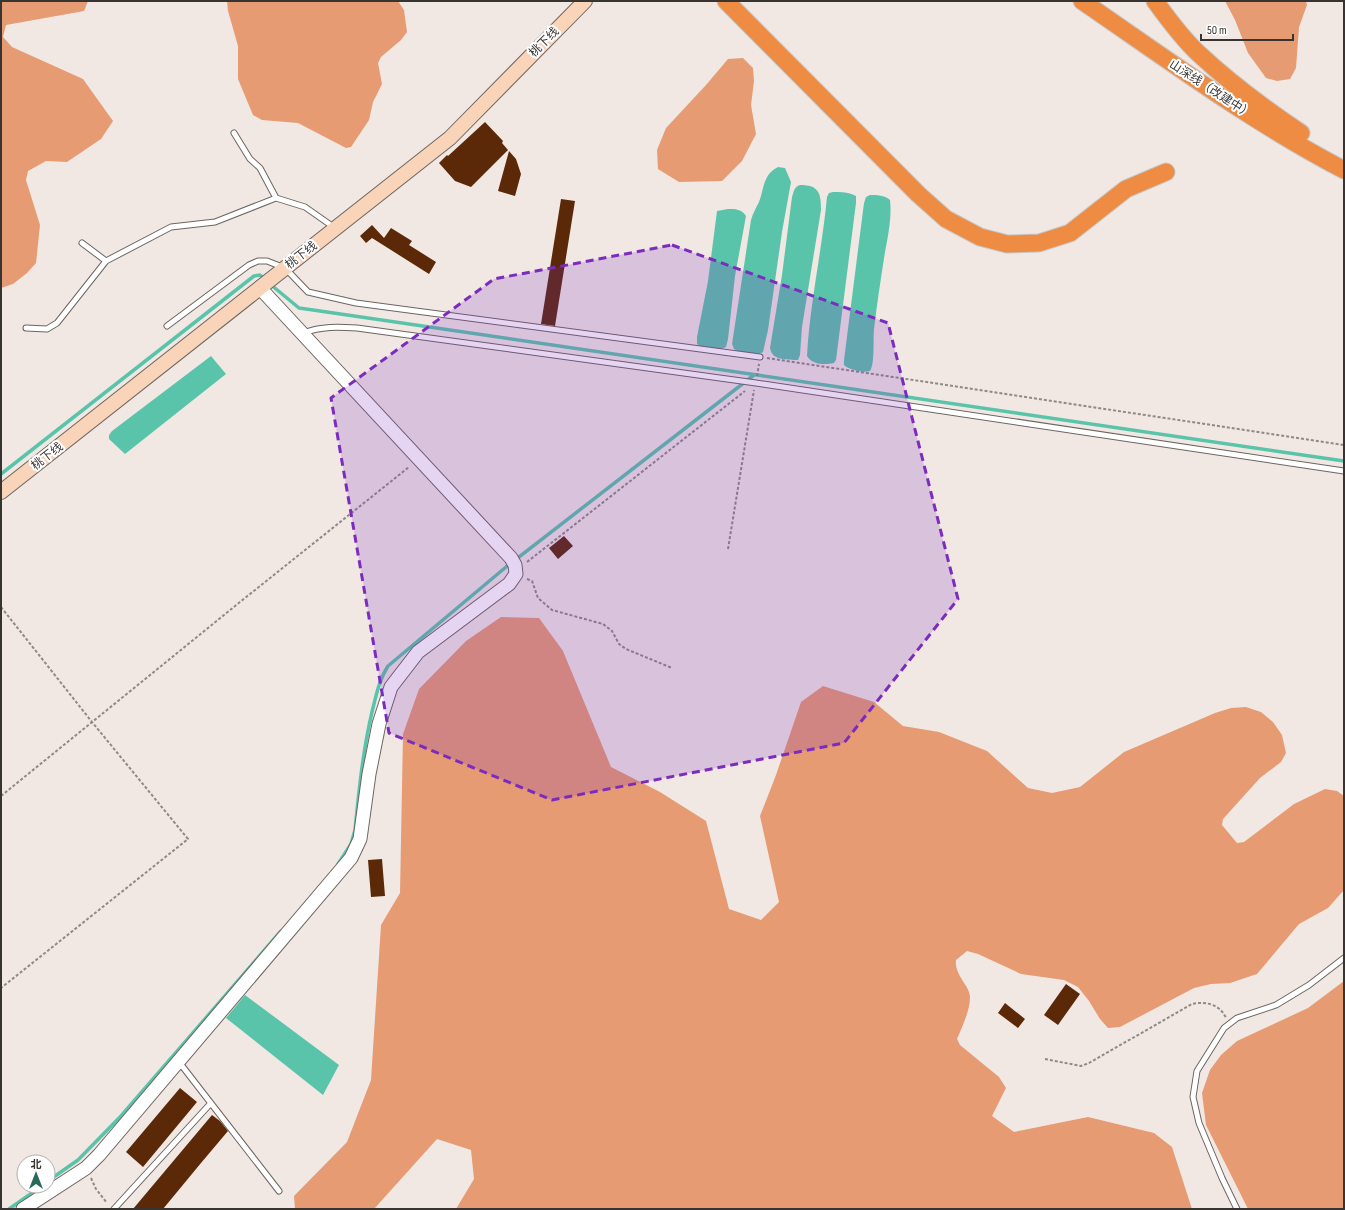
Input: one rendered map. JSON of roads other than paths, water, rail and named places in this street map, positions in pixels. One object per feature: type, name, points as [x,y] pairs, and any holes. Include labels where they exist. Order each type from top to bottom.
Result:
[{"type":"highway","points":[[726,1],[918,194],[946,219],[980,237],[1007,244],[1039,243],[1070,233],[1126,189],[1166,172]]},
{"type":"highway","name":"山深线（改建中）","points":[[1082,1],[1203,84],[1313,154],[1344,170]]},
{"type":"highway","points":[[1155,1],[1169,20],[1203,57],[1272,113],[1344,163]]},
{"type":"main road","name":"桃下线","points":[[1,492],[450,138],[585,1]]},
{"type":"street","points":[[23,1209],[86,1168],[99,1155],[351,858],[360,839],[369,774],[379,724],[392,687],[400,674],[418,652],[509,584],[516,574],[515,565],[511,558],[260,288]]},
{"type":"lane","points":[[234,133],[250,159],[260,168],[276,198]]},
{"type":"lane","points":[[26,328],[47,329],[57,323],[106,261],[171,227],[215,222],[276,198],[305,207],[336,228]]},
{"type":"lane","points":[[82,243],[106,261]]},
{"type":"lane","points":[[167,326],[249,265],[258,261],[267,261],[285,268],[308,292],[356,303],[760,357]]},
{"type":"lane","points":[[303,333],[315,328],[357,328],[756,382],[1344,471]]},
{"type":"lane","points":[[1237,1209],[1199,1123],[1193,1097],[1197,1071],[1228,1024],[1237,1018],[1276,1004],[1309,985],[1344,958]]},
{"type":"lane","points":[[179,1061],[279,1191]]},
{"type":"lane","points":[[114,1209],[211,1103]]},
{"type":"waterway","points":[[1,474],[254,276],[260,275],[266,280]]},
{"type":"waterway","points":[[270,284],[299,308],[1344,461]]},
{"type":"waterway","points":[[338,864],[351,844],[355,830],[369,726],[378,688],[388,666],[506,567],[754,375]]},
{"type":"waterway","points":[[56,1175],[78,1160],[121,1116],[281,931]]},
{"type":"waterway","points":[[9,1209],[31,1194]]}]
